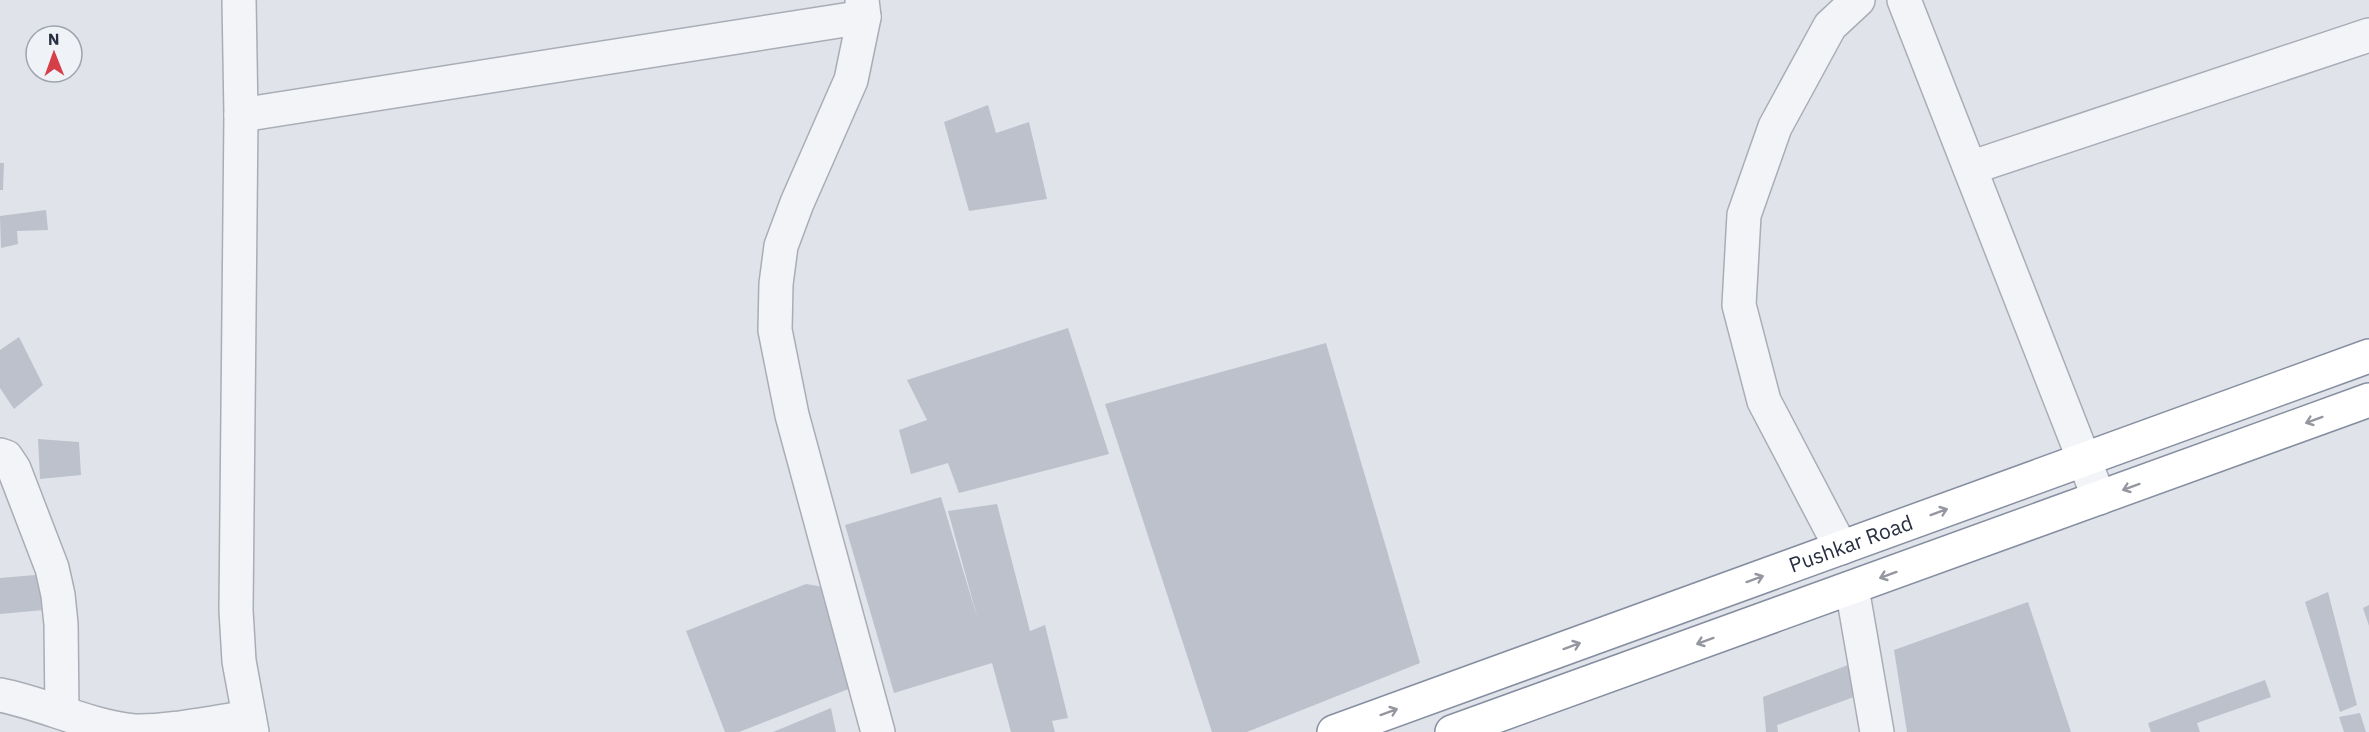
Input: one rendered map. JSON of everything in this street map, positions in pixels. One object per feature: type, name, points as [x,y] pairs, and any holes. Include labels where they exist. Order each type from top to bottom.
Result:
[{"type":"highway","name":"Pushkar Road","points":[[1334,732],[2369,356]]},
{"type":"highway","name":"Pushkar Road","points":[[1452,732],[2369,400]]},
{"type":"street","points":[[0,695],[25,700],[108,726],[135,731],[250,724],[239,661],[236,610],[241,116],[239,0]]},
{"type":"street","points":[[1841,548],[1764,401],[1739,305],[1744,215],[1775,127],[1830,26],[1858,0]]},
{"type":"street","points":[[1904,0],[2099,498]]},
{"type":"street","points":[[241,116],[863,9],[851,80],[797,203],[781,246],[776,284],[775,330],[792,415],[878,732]]},
{"type":"street","points":[[1970,168],[2369,35]]},
{"type":"street","points":[[0,454],[6,457],[14,469],[52,568],[62,624],[62,712]]},
{"type":"street","points":[[1852,588],[1877,732]]},
{"type":"building","points":[[988,105],[996,133],[1029,122],[1047,199],[969,211],[944,122]]},
{"type":"building","points":[[0,163],[4,163],[3,190],[0,190]]},
{"type":"building","points":[[46,210],[48,230],[17,231],[18,244],[1,248],[0,216]]},
{"type":"building","points":[[1068,328],[1109,454],[959,493],[948,463],[911,474],[899,430],[927,420],[907,380]]},
{"type":"building","points":[[19,337],[43,385],[14,409],[0,388],[0,350]]},
{"type":"building","points":[[1326,343],[1420,663],[1247,732],[1212,732],[1105,404]]},
{"type":"building","points":[[38,439],[79,442],[81,475],[40,479]]},
{"type":"building","points":[[941,497],[978,620],[948,511],[997,504],[1030,631],[1045,625],[1068,718],[1052,721],[1055,732],[1011,732],[992,663],[894,693],[845,525]]},
{"type":"building","points":[[47,574],[55,609],[0,614],[0,578]]},
{"type":"building","points":[[806,584],[824,587],[847,643],[837,648],[851,688],[739,732],[725,732],[686,631]]},
{"type":"building","points":[[2328,592],[2357,705],[2340,712],[2305,602]]},
{"type":"building","points":[[2028,602],[2071,732],[1907,732],[1894,650]]},
{"type":"building","points":[[2369,605],[2369,626],[2363,608]]},
{"type":"building","points":[[1848,665],[1862,694],[1777,725],[1778,732],[1766,732],[1763,697]]},
{"type":"building","points":[[2265,680],[2271,697],[2197,723],[2200,732],[2151,732],[2148,723]]},
{"type":"building","points":[[831,708],[836,732],[773,732]]},
{"type":"building","points":[[2360,713],[2366,732],[2344,732],[2339,717]]}]
